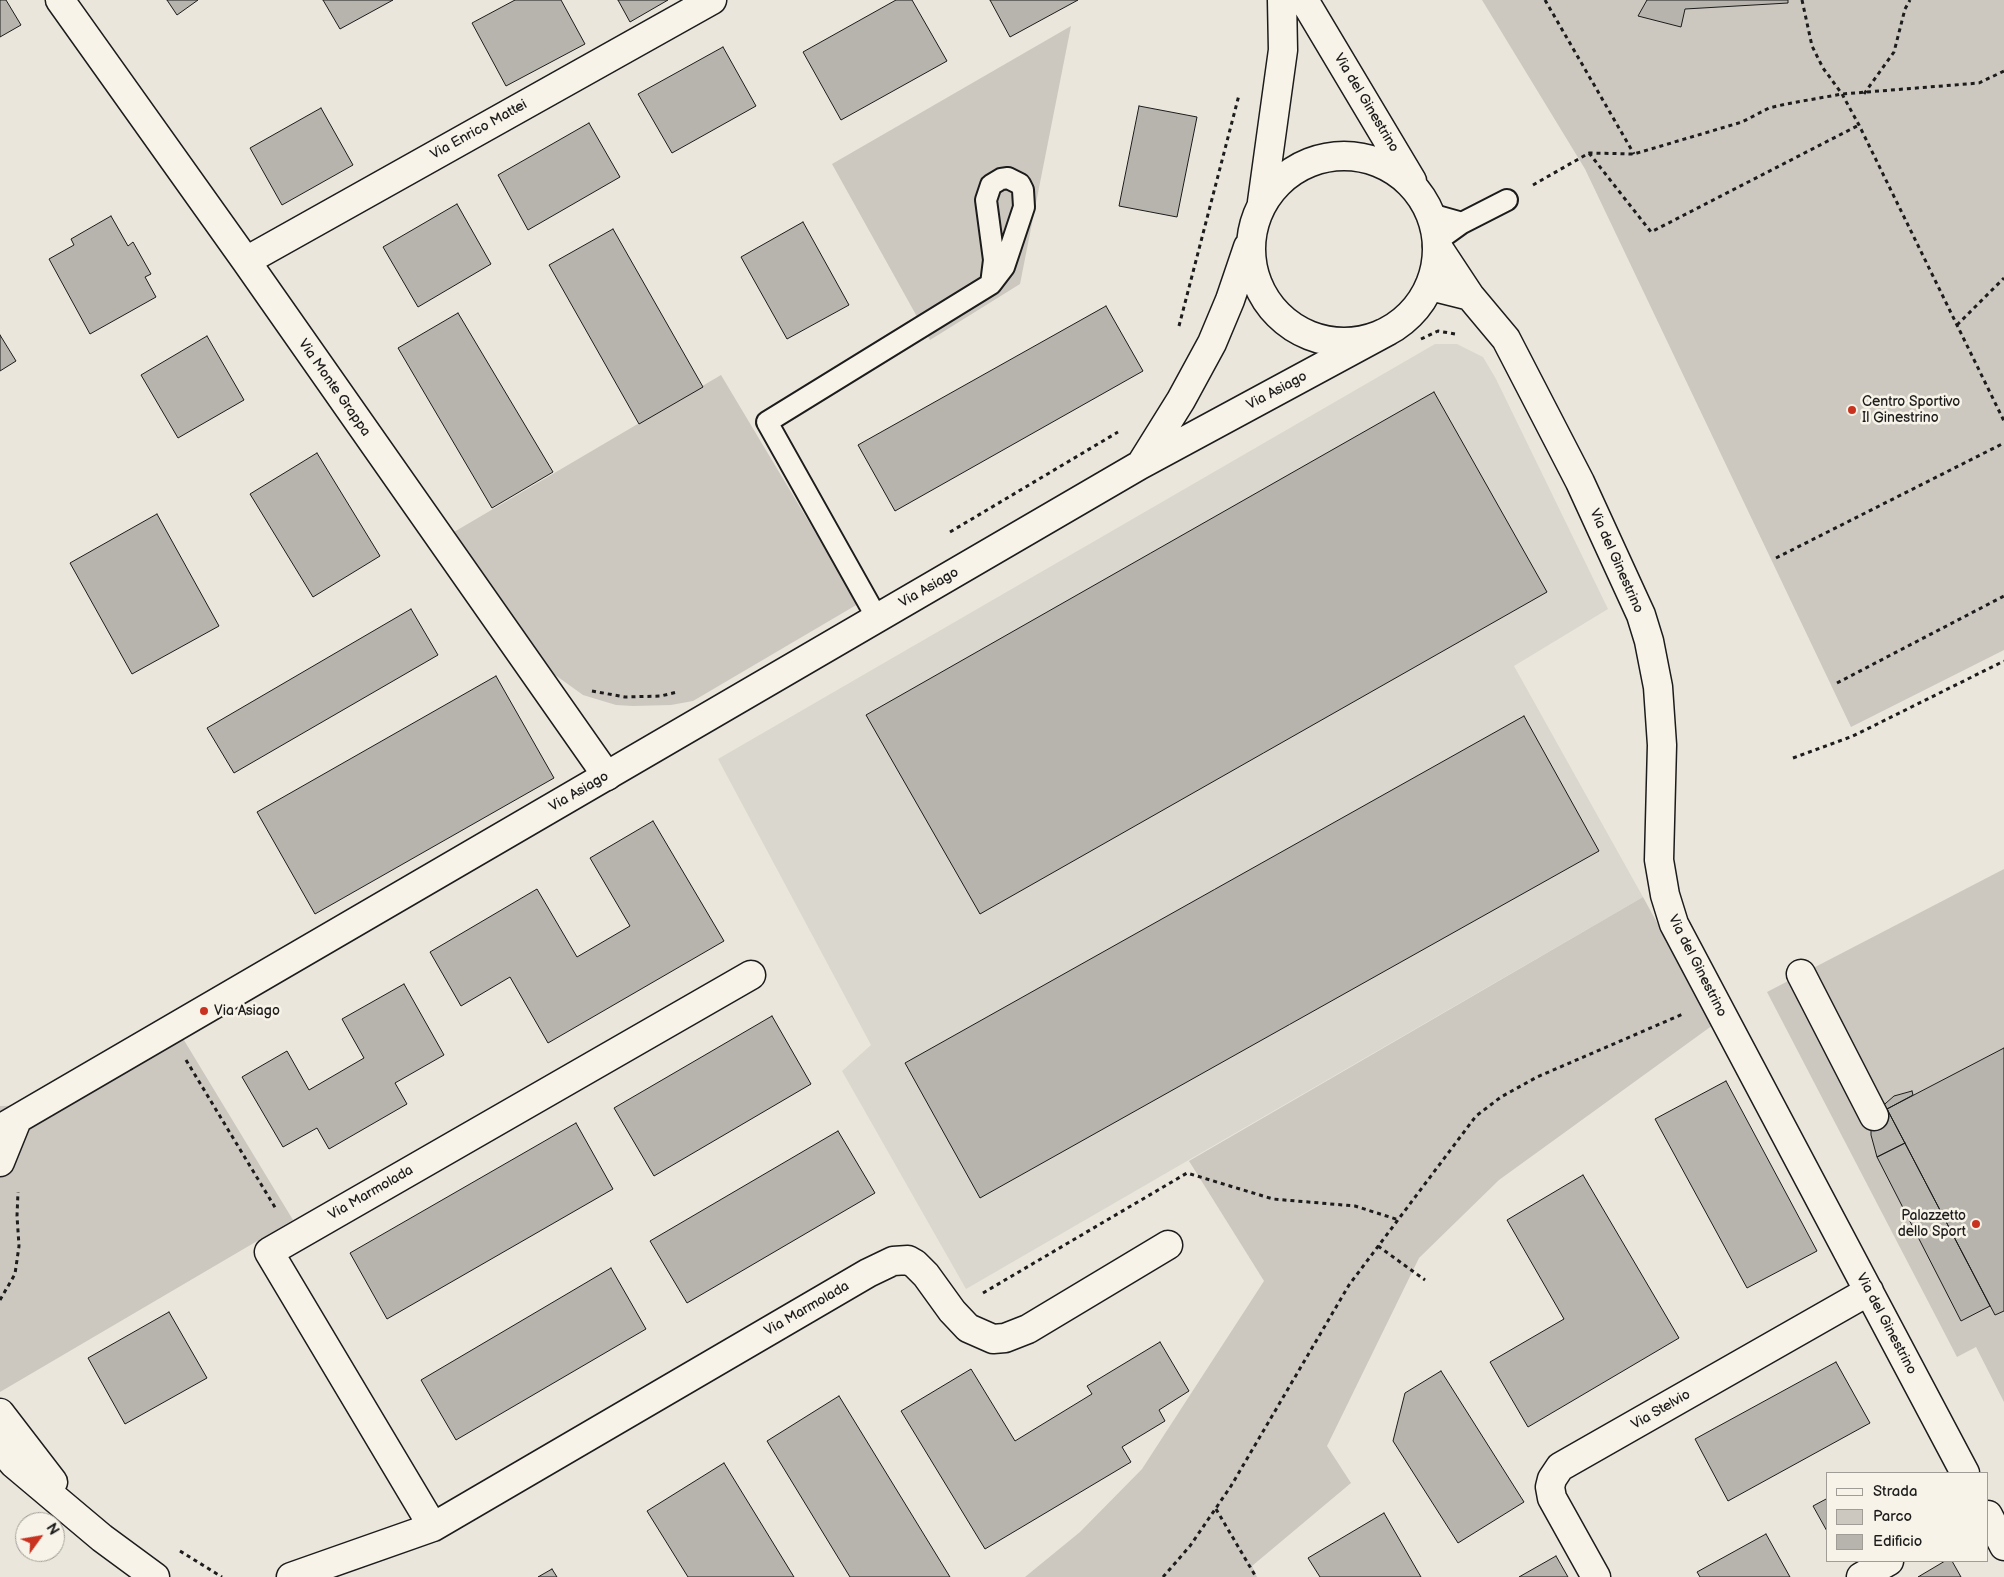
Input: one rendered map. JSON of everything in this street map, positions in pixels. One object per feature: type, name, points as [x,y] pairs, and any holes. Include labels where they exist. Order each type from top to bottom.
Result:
[{"type":"street","name":"Via Monte Grappa","points":[[60,0],[246,261],[606,776]]},
{"type":"street","name":"Via Enrico Mattei","points":[[246,261],[712,0]]},
{"type":"street","points":[[1262,204],[1283,50],[1282,0]]},
{"type":"street","name":"Via del Ginestrino","points":[[1304,0],[1428,210]]},
{"type":"street","points":[[1251,237],[1252,266],[1258,286],[1269,303],[1289,324],[1318,338],[1341,342],[1358,341],[1388,331],[1413,311],[1430,286],[1436,264],[1437,244],[1428,210],[1404,178],[1389,168],[1351,155],[1317,159],[1283,178],[1262,204]]},
{"type":"street","name":"Via Asiago","points":[[1140,465],[1181,400],[1212,343],[1230,300],[1255,220],[1262,204]]},
{"type":"street","name":"Via del Ginestrino","points":[[1437,244],[1470,296],[1506,339],[1580,482],[1640,615],[1652,653],[1660,715],[1662,788],[1658,847],[1661,877],[1674,924],[1965,1472]]},
{"type":"street","points":[[1430,286],[1470,296]]},
{"type":"street","name":"Via Asiago","points":[[0,1162],[9,1124],[1140,465],[1388,331]]},
{"type":"street","points":[[1801,974],[1874,1116]]},
{"type":"street","name":"Via Marmolada","points":[[433,1526],[269,1252],[751,975]]},
{"type":"street","name":"Via Marmolada","points":[[291,1577],[433,1526],[868,1273],[893,1261],[908,1260],[915,1264],[968,1328],[993,1339],[1005,1338],[1028,1328],[1168,1245]]},
{"type":"street","name":"Via Stelvio","points":[[1596,1577],[1552,1498],[1550,1487],[1552,1479],[1560,1467],[1869,1292]]},
{"type":"street","points":[[0,1413],[87,1525]]},
{"type":"street","points":[[0,1448],[14,1464],[87,1525],[155,1577]]},
{"type":"street","points":[[1989,1517],[2004,1546]]},
{"type":"street","points":[[1861,1577],[1887,1562]]},
{"type":"lane","points":[[1437,244],[1462,223],[1507,200]]},
{"type":"lane","points":[[1428,210],[1462,223]]},
{"type":"lane","points":[[877,618],[767,422],[991,284]]},
{"type":"path","points":[[1546,0],[1634,154]]},
{"type":"path","points":[[1802,0],[1812,46],[1823,68],[1842,94],[1858,125],[2004,421]]},
{"type":"path","points":[[1864,94],[1894,52],[1905,10],[1910,0]]},
{"type":"path","points":[[1507,200],[1589,153],[1634,154],[1742,122],[1769,108],[1842,94],[1864,94],[1979,83],[2004,71]]},
{"type":"path","points":[[1178,328],[1240,94]]},
{"type":"path","points":[[1589,153],[1651,232],[1858,125]]},
{"type":"path","points":[[1957,325],[2004,278]]},
{"type":"path","points":[[944,536],[1124,429]]},
{"type":"path","points":[[1776,558],[2004,443]]},
{"type":"path","points":[[1837,682],[2004,596]]},
{"type":"path","points":[[1794,758],[1854,736],[2004,661]]},
{"type":"path","points":[[587,689],[625,697],[661,696],[679,692]]},
{"type":"path","points":[[1163,1577],[1190,1546],[1216,1508],[1349,1285],[1476,1116],[1501,1097],[1537,1077],[1714,1001]]},
{"type":"path","points":[[183,1055],[294,1238]]},
{"type":"path","points":[[1378,1246],[1425,1280]]},
{"type":"path","points":[[1216,1508],[1256,1577]]},
{"type":"shaded area","points":[[1435,344],[1457,344],[1483,357],[1496,379],[1608,609],[1514,666],[1643,897],[966,1289],[842,1071],[871,1045],[718,759]]},
{"type":"green space","name":"Centro Sportivo Il Ginestrino","points":[[1482,0],[2004,0],[2004,650],[1851,727],[1585,169]]},
{"type":"green space","points":[[1071,26],[1020,284],[930,340],[832,164]]},
{"type":"green space","points":[[721,375],[858,604],[693,701],[671,705],[633,706],[616,705],[583,695],[551,672],[454,532]]},
{"type":"green space","points":[[2004,869],[2004,1402],[1976,1347],[1957,1357],[1767,992]]},
{"type":"green space","points":[[1643,897],[1713,1025],[1499,1180],[1419,1258],[1327,1446],[1351,1483],[1252,1566],[1257,1577],[1025,1577],[1080,1532],[1142,1469],[1264,1281],[1189,1161]]},
{"type":"green space","points":[[176,1027],[293,1220],[0,1392],[0,1106],[42,1105]]},
{"type":"building","points":[[0,0],[6,0],[21,25],[0,37]]},
{"type":"building","points":[[167,0],[198,0],[177,15]]},
{"type":"building","points":[[323,0],[393,0],[340,29]]},
{"type":"building","points":[[515,0],[561,0],[585,44],[506,86],[472,23]]},
{"type":"building","points":[[618,0],[668,0],[630,22]]},
{"type":"building","points":[[896,0],[912,0],[947,61],[841,120],[803,52]]},
{"type":"building","points":[[990,0],[1078,0],[1010,37]]},
{"type":"building","points":[[1647,0],[1788,0],[1788,3],[1685,9],[1681,27],[1638,16]]},
{"type":"building","points":[[723,47],[756,106],[672,153],[638,94]]},
{"type":"building","points":[[1139,106],[1197,117],[1177,217],[1119,206]]},
{"type":"building","points":[[321,108],[353,165],[282,205],[250,148]]},
{"type":"building","points":[[589,123],[620,177],[528,230],[498,175]]},
{"type":"building","points":[[457,204],[491,264],[418,307],[383,247]]},
{"type":"building","points":[[111,216],[128,246],[133,242],[151,274],[145,277],[156,297],[90,334],[49,259],[74,245],[71,239]]},
{"type":"building","points":[[803,222],[849,305],[787,339],[741,257]]},
{"type":"building","points":[[613,229],[703,387],[639,424],[549,265]]},
{"type":"building","points":[[1106,306],[1143,371],[895,511],[858,445]]},
{"type":"building","points":[[458,313],[553,472],[492,508],[398,348]]},
{"type":"building","points":[[0,335],[16,361],[0,371]]},
{"type":"building","points":[[207,336],[244,400],[178,438],[141,375]]},
{"type":"building","points":[[1434,392],[1547,592],[980,914],[866,715]]},
{"type":"building","points":[[317,453],[380,556],[313,597],[250,494]]},
{"type":"building","points":[[157,514],[219,626],[132,674],[70,563]]},
{"type":"building","points":[[411,609],[438,655],[234,773],[207,728]]},
{"type":"building","points":[[496,676],[554,778],[315,914],[257,812]]},
{"type":"building","points":[[1524,716],[1599,851],[980,1198],[905,1063]]},
{"type":"building","points":[[653,821],[724,941],[548,1043],[510,977],[461,1006],[430,952],[537,889],[577,957],[630,926],[590,858]]},
{"type":"building","points":[[404,984],[444,1055],[395,1083],[407,1104],[329,1149],[317,1128],[283,1147],[242,1077],[287,1051],[309,1090],[364,1058],[342,1019]]},
{"type":"building","points":[[772,1016],[811,1084],[654,1176],[614,1108]]},
{"type":"building","name":"Palazzetto dello Sport","points":[[2004,1048],[2004,1311],[1995,1315],[1887,1109]]},
{"type":"building","points":[[1726,1081],[1817,1251],[1747,1288],[1655,1119]]},
{"type":"building","points":[[1912,1091],[1913,1095],[1887,1109],[1905,1143],[1877,1157],[1871,1135],[1871,1126],[1878,1110],[1894,1096]]},
{"type":"building","points":[[576,1123],[613,1189],[387,1319],[350,1253]]},
{"type":"building","points":[[838,1131],[875,1193],[687,1303],[650,1241]]},
{"type":"building","points":[[1905,1143],[1990,1306],[1961,1321],[1877,1157]]},
{"type":"building","points":[[1583,1175],[1679,1338],[1528,1427],[1490,1362],[1564,1319],[1507,1220]]},
{"type":"building","points":[[611,1268],[646,1329],[456,1440],[421,1380]]},
{"type":"building","points":[[169,1312],[207,1378],[125,1424],[88,1358]]},
{"type":"building","points":[[1160,1342],[1189,1391],[1159,1410],[1165,1421],[1122,1447],[1131,1462],[985,1549],[901,1411],[971,1369],[1015,1441],[1092,1394],[1087,1386]]},
{"type":"building","points":[[1836,1362],[1870,1423],[1728,1501],[1695,1439]]},
{"type":"building","points":[[1441,1371],[1524,1502],[1458,1543],[1393,1441],[1405,1393]]},
{"type":"building","points":[[839,1396],[950,1577],[850,1577],[767,1441]]},
{"type":"building","points":[[724,1463],[794,1577],[688,1577],[647,1511]]},
{"type":"building","points":[[1826,1499],[1826,1529],[1813,1506]]},
{"type":"building","points":[[1384,1513],[1421,1577],[1320,1577],[1308,1558]]},
{"type":"building","points":[[1766,1534],[1790,1577],[1700,1577],[1697,1572]]},
{"type":"building","points":[[1556,1556],[1568,1577],[1519,1577]]},
{"type":"building","points":[[1943,1562],[1953,1562],[1961,1577],[1918,1577]]},
{"type":"building","points":[[552,1569],[557,1577],[538,1577]]},
{"type":"place","name":"Centro Sportivo Il Ginestrino","points":[[1852,410]]},
{"type":"place","name":"Via Asiago","points":[[204,1011]]},
{"type":"place","name":"Palazzetto dello Sport","points":[[1976,1224]]}]
